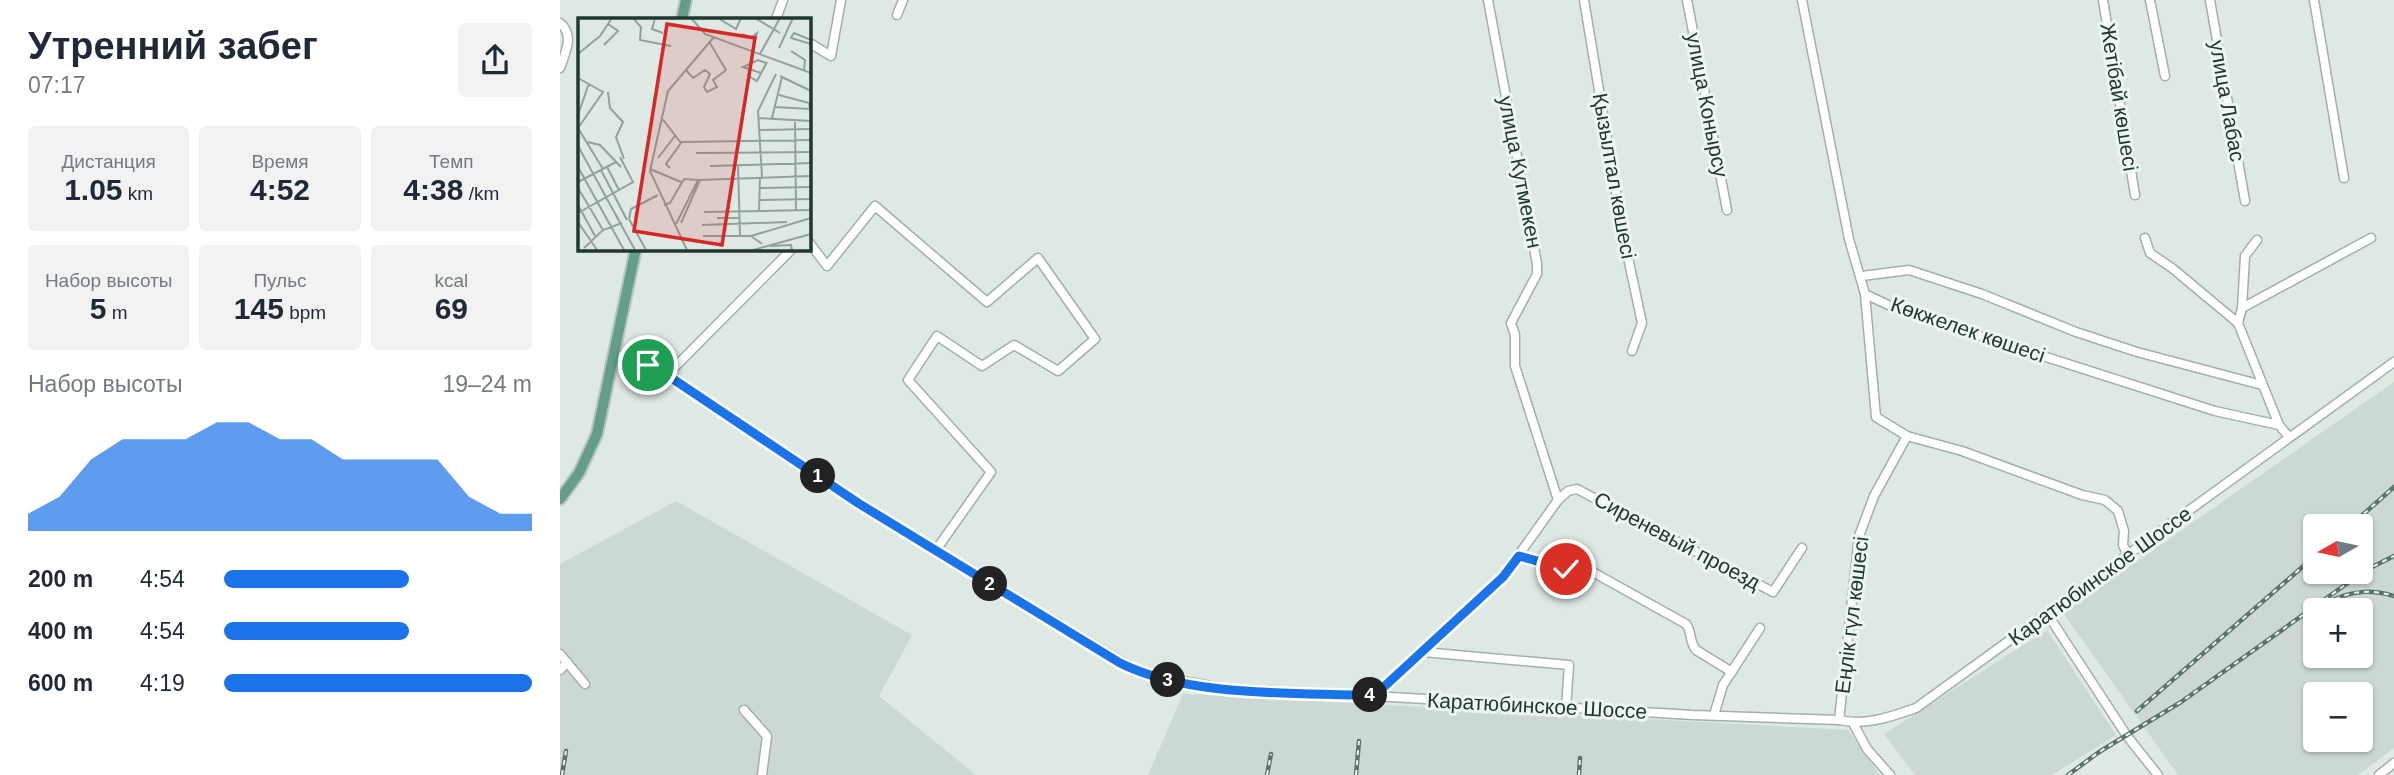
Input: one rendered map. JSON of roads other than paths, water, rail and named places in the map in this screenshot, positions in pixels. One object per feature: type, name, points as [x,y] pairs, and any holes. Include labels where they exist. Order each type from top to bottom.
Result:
[{"type":"main road","points":[[682,18],[686,0]]},
{"type":"main road","points":[[560,499],[579,472],[597,433],[636,250]]},
{"type":"street","points":[[776,18],[783,0]]},
{"type":"street","points":[[810,44],[831,57],[841,0]]},
{"type":"street","points":[[898,15],[903,0]]},
{"type":"street","name":"улица Кутмекен","points":[[1488,0],[1537,264],[1537,274],[1511,323],[1515,335],[1515,366],[1558,500]]},
{"type":"street","name":"Қызылтал көшесі","points":[[1584,0],[1623,234],[1642,323],[1632,351]]},
{"type":"street","name":"улица Конырсу","points":[[1688,0],[1727,210]]},
{"type":"street","name":"Көкжелек көшесі","points":[[1802,0],[1849,239],[1866,294],[1899,310],[2215,411],[2279,425]]},
{"type":"street","name":"Жетібай көшесі","points":[[2104,0],[2135,195]]},
{"type":"street","points":[[2150,0],[2165,76]]},
{"type":"street","name":"улица Лабас","points":[[2210,0],[2245,201]]},
{"type":"street","points":[[2314,0],[2344,178]]},
{"type":"street","points":[[560,23],[565,26],[568,40],[560,68]]},
{"type":"street","points":[[810,244],[827,266],[875,206],[987,302],[1038,258],[1095,339],[1058,371],[1014,345],[982,366],[937,336],[908,380],[991,472],[936,550]]},
{"type":"street","points":[[2145,238],[2150,253],[2238,323],[2279,425],[2289,437]]},
{"type":"street","points":[[2242,308],[2371,238]]},
{"type":"street","points":[[2238,323],[2242,308],[2245,256],[2257,240]]},
{"type":"street","points":[[667,375],[791,250]]},
{"type":"street","points":[[1862,276],[1909,270],[1982,294],[2076,332],[2137,352],[2262,385]]},
{"type":"street","points":[[1866,294],[1876,417],[1907,436],[1962,451],[2082,495],[2105,500],[2118,511],[2124,531],[2123,545],[2128,555]]},
{"type":"street","name":"Каратюбинское Шоссе","points":[[615,355],[640,362],[667,375],[858,503],[1142,674],[1228,690],[1839,720],[1853,723],[1883,719],[1916,708],[2394,362]]},
{"type":"street","name":"Еңлік гүл көшесі","points":[[1839,720],[1859,536],[1874,496],[1907,436]]},
{"type":"street","name":"Сиреневый проезд","points":[[1558,500],[1568,491],[1577,489],[1773,592],[1801,548]]},
{"type":"street","points":[[1374,696],[1503,577],[1558,500]]},
{"type":"street","points":[[1519,556],[1562,570],[1580,565],[1686,624],[1692,646],[1732,672]]},
{"type":"street","points":[[2048,615],[2127,736],[2158,775]]},
{"type":"street","points":[[1714,715],[1723,685],[1760,628]]},
{"type":"street","points":[[1423,652],[1569,665],[1566,708]]},
{"type":"street","points":[[560,654],[585,684]]},
{"type":"street","points":[[560,670],[567,663]]},
{"type":"street","points":[[744,710],[767,736],[762,775]]},
{"type":"street","points":[[1853,723],[1867,749],[1890,775]]},
{"type":"street","points":[[2379,775],[2394,763]]},
{"type":"railway","points":[[2364,514],[2394,487]]},
{"type":"railway","points":[[2068,775],[2099,752],[2181,702],[2366,570],[2394,556]]},
{"type":"railway","points":[[2137,711],[2303,566]]},
{"type":"railway","points":[[2338,598],[2364,592],[2394,596]]},
{"type":"railway","points":[[1356,775],[1359,741]]},
{"type":"railway","points":[[562,775],[566,751]]},
{"type":"railway","points":[[1267,775],[1271,754]]},
{"type":"railway","points":[[1579,775],[1580,758]]}]
